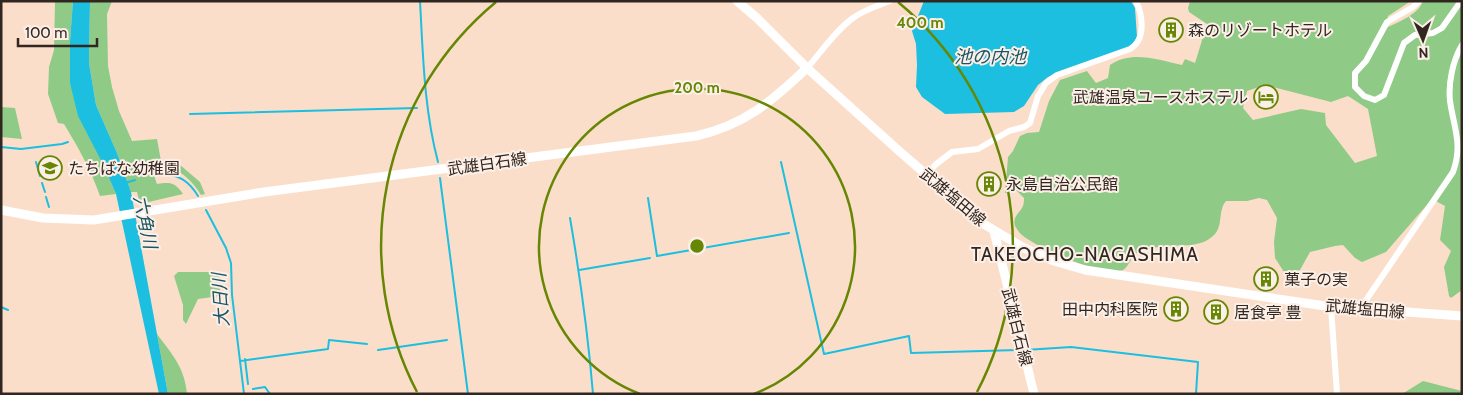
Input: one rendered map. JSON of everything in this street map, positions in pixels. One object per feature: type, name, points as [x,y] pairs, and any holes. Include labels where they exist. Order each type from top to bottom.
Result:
[{"type":"main road","name":"武雄塩田線","points":[[737,1],[808,68],[982,223],[1024,248],[1054,261],[1082,269],[1331,306],[1462,316]]},
{"type":"main road","name":"武雄白石線","points":[[1,210],[43,218],[94,220],[264,192],[696,136],[726,128],[746,118],[774,100],[808,68]]},
{"type":"main road","name":"武雄白石線","points":[[994,231],[1034,394]]},
{"type":"street","points":[[808,68],[838,32],[853,18],[866,10],[890,1]]},
{"type":"street","points":[[927,175],[935,165],[952,152],[978,149],[1009,131],[1024,127],[1030,123],[1038,96],[1046,83],[1057,75],[1136,46],[1140,36],[1142,21],[1140,9],[1136,1]]},
{"type":"street","points":[[1418,1],[1413,7],[1387,22],[1366,61],[1355,73],[1355,87],[1364,96],[1375,100],[1384,95],[1404,43],[1415,35],[1433,33],[1442,28],[1461,1]]},
{"type":"street","points":[[1360,309],[1453,172],[1458,161],[1460,147],[1450,100],[1451,74],[1462,45]]},
{"type":"street","points":[[1331,306],[1337,394]]},
{"type":"green space","points":[[55,1],[73,1],[70,41],[70,83],[116,194],[100,196],[74,141],[64,124],[58,123],[48,94],[49,67],[54,50]]},
{"type":"green space","points":[[90,1],[112,1],[107,14],[108,66],[119,111],[132,141],[157,139],[161,161],[179,164],[200,182],[205,194],[201,195],[190,181],[180,173],[164,167],[152,170],[157,184],[172,184],[183,194],[140,204],[137,192],[131,192],[117,153],[96,105],[89,63]]},
{"type":"green space","points":[[1190,1],[1411,1],[1388,16],[1386,28],[1412,14],[1423,1],[1462,1],[1462,290],[1451,298],[1449,296],[1444,267],[1451,251],[1440,240],[1445,206],[1432,199],[1386,252],[1362,262],[1355,258],[1343,245],[1335,246],[1310,252],[1300,270],[1284,272],[1275,258],[1274,242],[1277,218],[1267,200],[1259,198],[1247,201],[1226,201],[1217,230],[1210,239],[1197,244],[1153,248],[1134,254],[1123,270],[1101,270],[1087,266],[1041,247],[1020,233],[1014,223],[1023,206],[1024,198],[1017,191],[1005,193],[1008,157],[1020,136],[1039,132],[1049,101],[1060,80],[1087,71],[1096,83],[1108,78],[1110,65],[1118,60],[1127,58],[1154,59],[1182,65],[1185,59],[1195,63],[1207,24],[1189,12]],"holes":[[[1265,85],[1331,102],[1348,96],[1368,109],[1377,156],[1355,163],[1326,125],[1325,113],[1301,109],[1253,120],[1243,108],[1247,91]]]},
{"type":"green space","points":[[1,107],[15,108],[22,139],[1,137]]},
{"type":"green space","points":[[178,272],[209,272],[220,275],[220,296],[198,299],[186,324],[183,320],[183,305],[174,276]]},
{"type":"green space","points":[[157,334],[181,369],[187,394],[168,394]]},
{"type":"green space","points":[[1423,381],[1462,391],[1462,394],[1402,394]]},
{"type":"water","points":[[73,1],[90,1],[89,63],[96,105],[117,153],[131,192],[168,394],[159,394],[116,194],[78,116],[70,83],[70,41]]},
{"type":"water","name":"池の内池","points":[[924,1],[1131,1],[1135,8],[1137,37],[1132,45],[1126,48],[1048,77],[1038,85],[1024,106],[1014,112],[945,114],[922,97],[916,87],[916,44],[912,31]]},
{"type":"waterway","points":[[420,1],[427,102],[438,162]]},
{"type":"waterway","points":[[190,114],[417,108]]},
{"type":"waterway","points":[[1,147],[21,149],[68,142]]},
{"type":"waterway","points":[[36,162],[40,176]]},
{"type":"waterway","points":[[781,162],[824,354],[909,336],[911,353],[1020,350]]},
{"type":"waterway","name":"大日川","points":[[152,176],[166,174],[178,177],[189,184],[198,196]]},
{"type":"waterway","points":[[440,178],[468,394]]},
{"type":"waterway","name":"大日川","points":[[125,183],[135,180]]},
{"type":"waterway","points":[[42,183],[45,192]]},
{"type":"waterway","points":[[46,197],[49,207]]},
{"type":"waterway","points":[[648,198],[657,256],[789,233]]},
{"type":"waterway","name":"大日川","points":[[206,210],[226,248],[231,263],[232,295],[244,394]]},
{"type":"waterway","points":[[570,218],[589,349],[593,394]]},
{"type":"waterway","points":[[579,270],[650,258]]},
{"type":"waterway","points":[[1,307],[8,310]]},
{"type":"waterway","points":[[240,361],[328,349],[329,340],[367,344]]},
{"type":"waterway","points":[[378,350],[447,340]]},
{"type":"waterway","points":[[1025,350],[1071,347],[1198,362],[1196,394]]},
{"type":"waterway","points":[[245,359],[248,384]]},
{"type":"waterway","points":[[253,389],[265,387],[270,394]]},
{"type":"place","name":"森のリゾートホテル","points":[[1171,30]]},
{"type":"place","name":"武雄温泉ユースホステル","points":[[1266,97]]},
{"type":"place","name":"たちばな幼稚園","points":[[50,168]]},
{"type":"place","name":"永島自治公民館","points":[[989,184]]},
{"type":"place","name":"菓子の実","points":[[1266,279]]},
{"type":"place","name":"田中内科医院","points":[[1176,309]]},
{"type":"place","name":"居食亭 豊","points":[[1216,312]]},
{"type":"district","name":"TAKEOCHO-NAGASHIMA","points":[[1085,254]]},
{"type":"water label","name":"六角川","points":[[145,222]]}]
